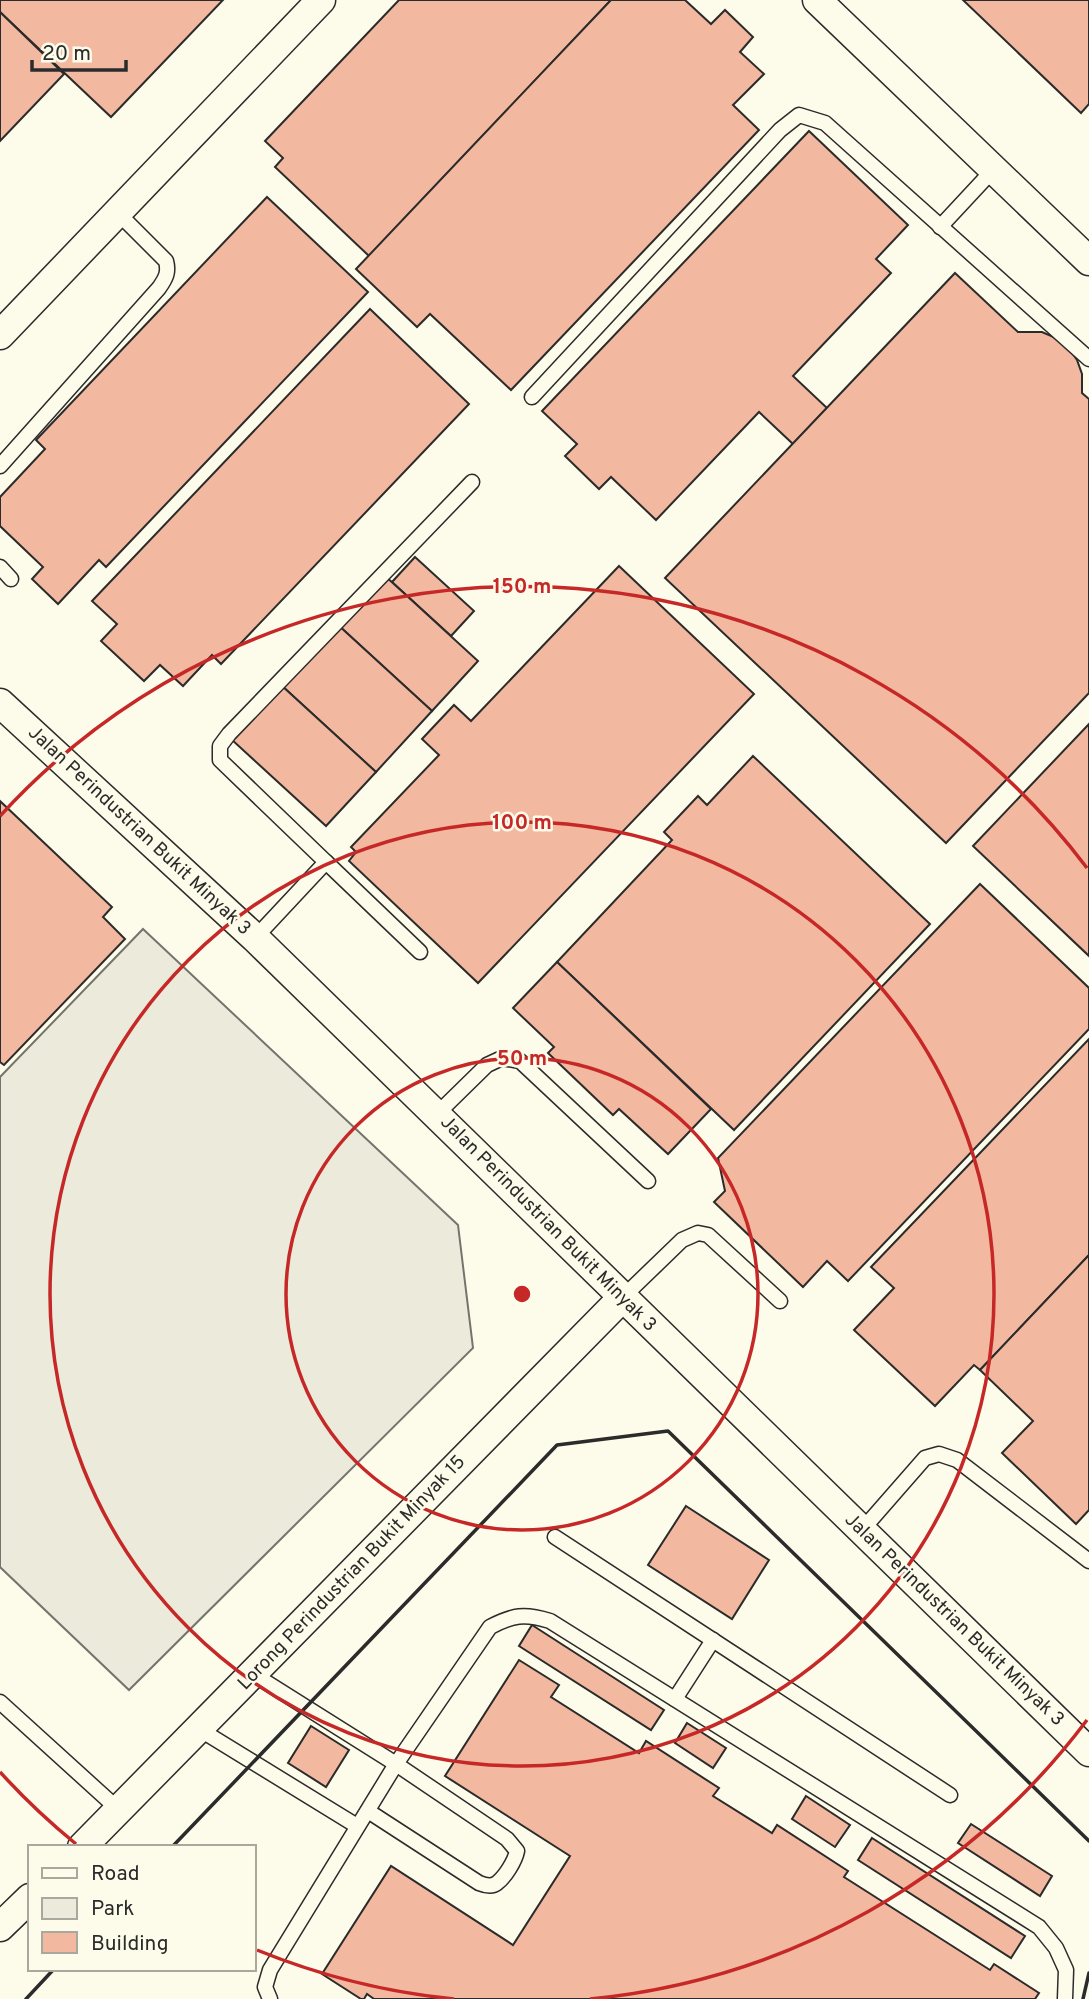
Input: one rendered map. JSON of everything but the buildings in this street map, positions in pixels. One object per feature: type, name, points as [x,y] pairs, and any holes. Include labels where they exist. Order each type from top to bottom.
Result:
[{"type":"street","points":[[0,335],[321,0]]},
{"type":"street","points":[[817,0],[1089,261]]},
{"type":"street","name":"Jalan Perindustrian Bukit Minyak 3","points":[[0,703],[255,938],[1089,1752]]},
{"type":"street","name":"Lorong Perindustrian Bukit Minyak 15","points":[[84,1845],[622,1298]]},
{"type":"street","points":[[0,1927],[28,1900]]},
{"type":"lane","points":[[532,397],[780,130],[799,115],[825,123],[1089,359]]},
{"type":"lane","points":[[940,227],[994,169]]},
{"type":"lane","points":[[0,466],[166,278],[166,261],[117,212]]},
{"type":"lane","points":[[420,952],[220,760],[220,746],[472,482]]},
{"type":"lane","points":[[0,567],[11,579]]},
{"type":"lane","points":[[255,938],[326,862]]},
{"type":"lane","points":[[437,1114],[487,1065],[502,1058],[520,1061],[648,1181]]},
{"type":"lane","points":[[622,1298],[682,1240],[698,1233],[708,1235],[780,1301]]},
{"type":"lane","points":[[862,1530],[925,1458],[939,1454],[957,1460],[1089,1561]]},
{"type":"lane","points":[[555,1537],[950,1795]]},
{"type":"lane","points":[[270,1999],[265,1987],[270,1970],[396,1764],[489,1627],[508,1618],[529,1615],[550,1621],[1039,1927],[1056,1948],[1066,1970],[1065,1999]]},
{"type":"lane","points":[[675,1699],[713,1640]]},
{"type":"lane","points":[[253,1674],[396,1764],[507,1839],[517,1851],[515,1859],[497,1884],[478,1884],[368,1811]]},
{"type":"lane","points":[[0,1702],[119,1811]]},
{"type":"lane","points":[[199,1729],[357,1826]]},
{"type":"green space","points":[[143,929],[458,1225],[473,1348],[129,1690],[0,1567],[0,1077]]},
{"type":"wall","points":[[174,1845],[557,1445],[668,1431],[1089,1841]]},
{"type":"wall","points":[[26,1999],[52,1971]]},
{"type":"wall","points":[[1083,1999],[1089,1973]]}]
